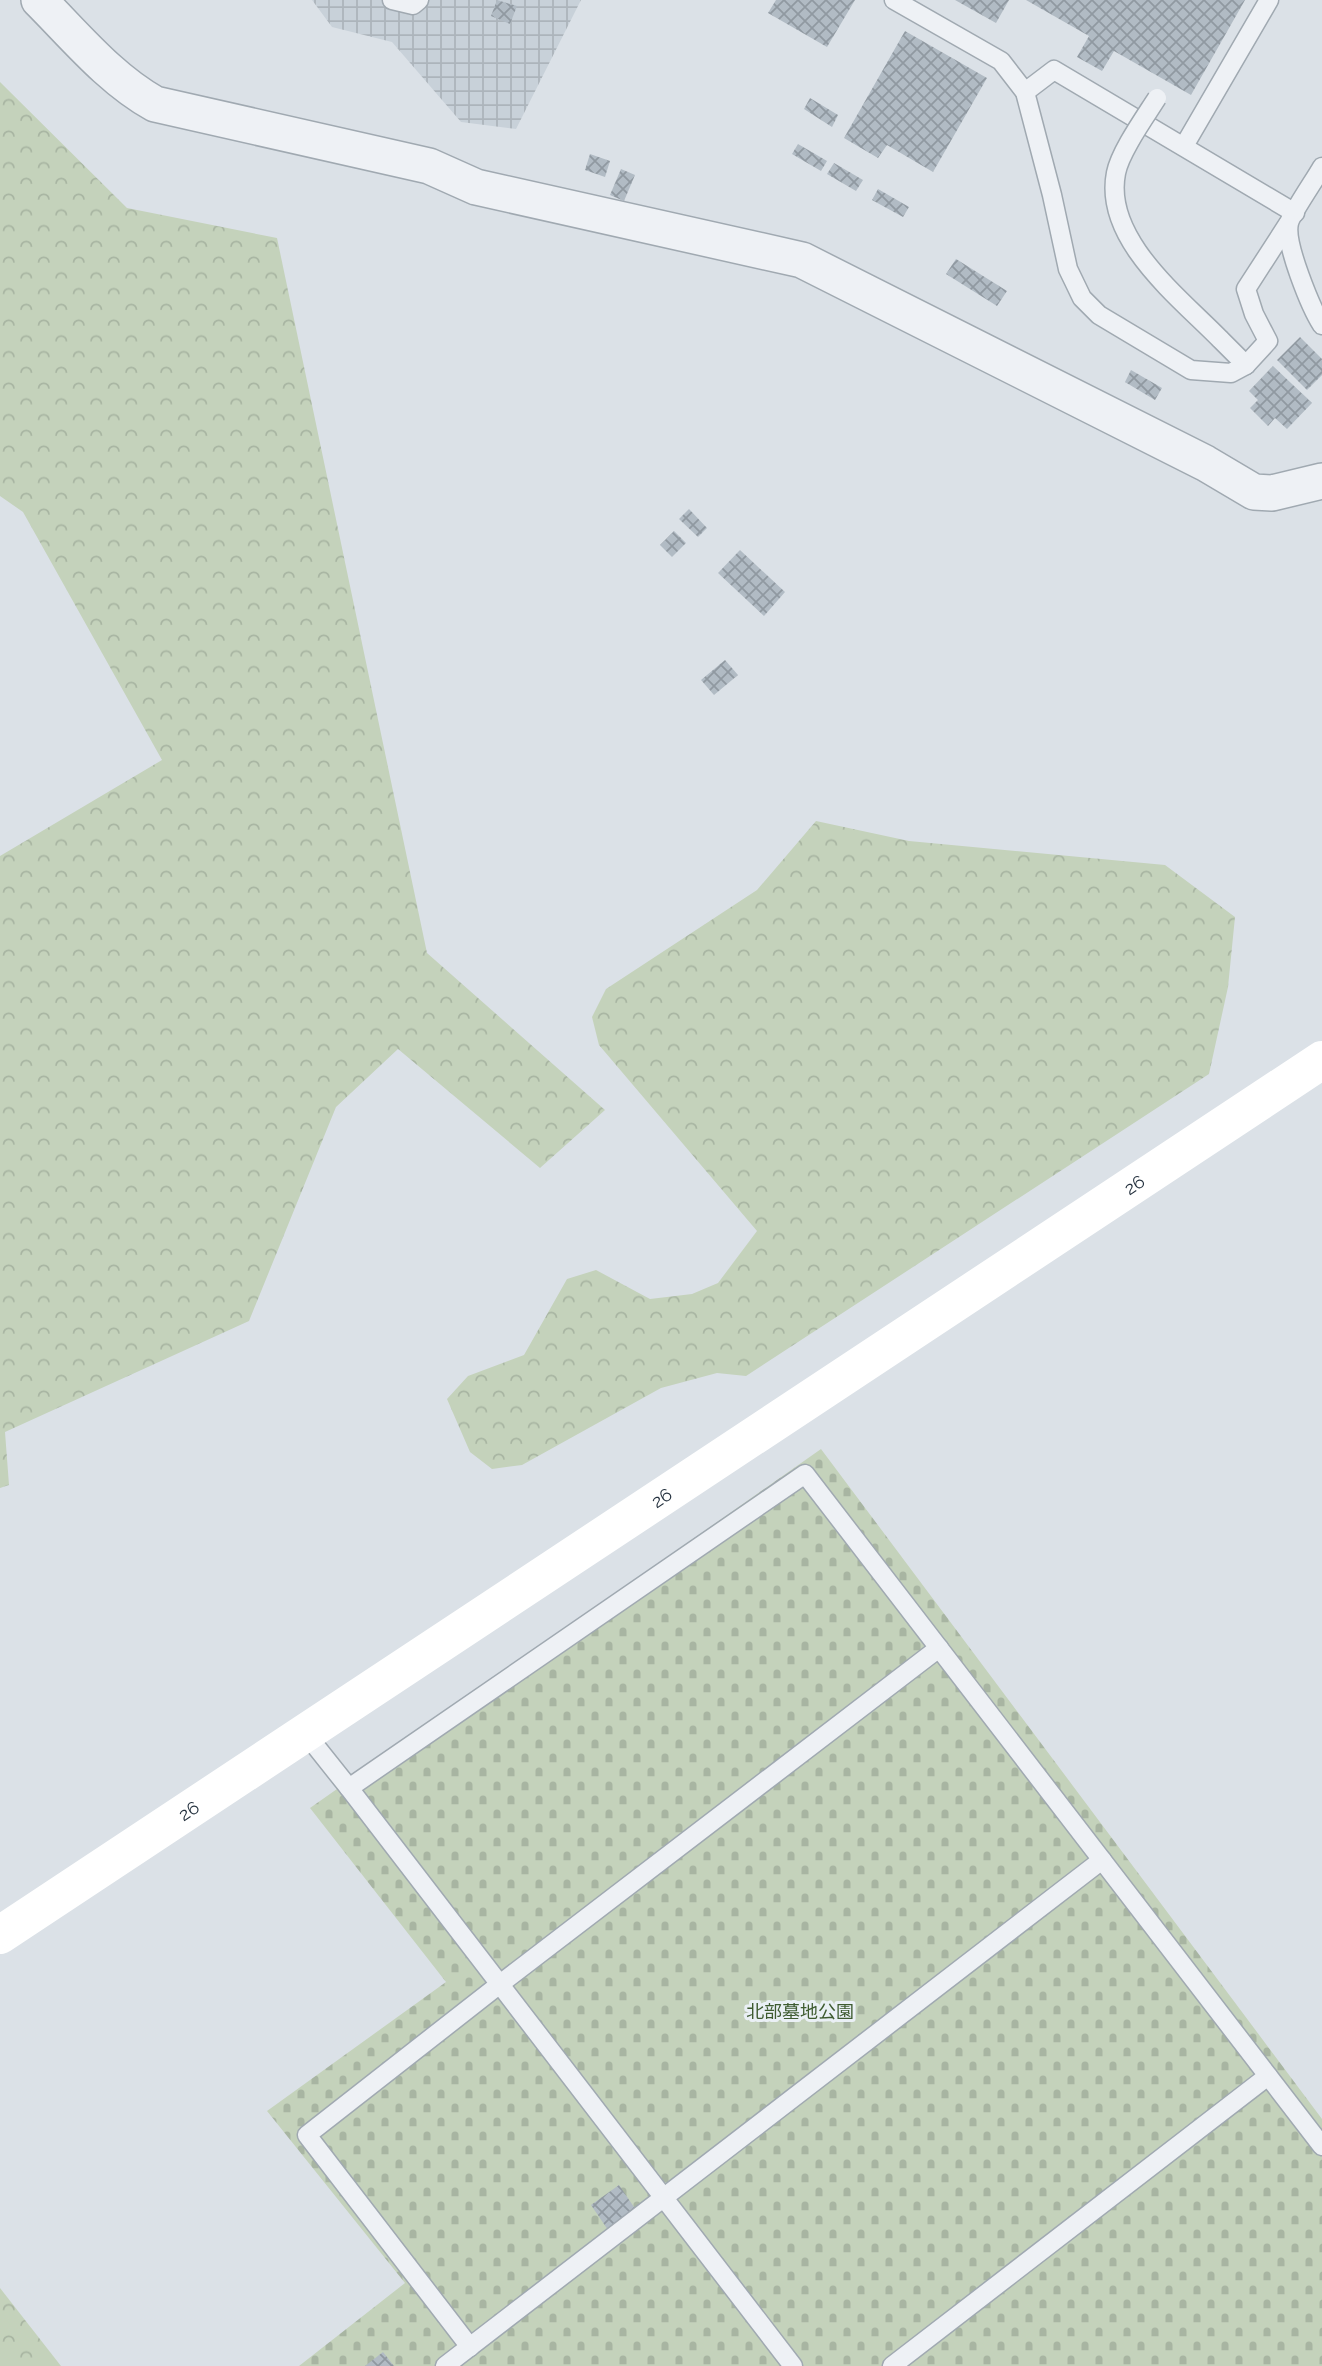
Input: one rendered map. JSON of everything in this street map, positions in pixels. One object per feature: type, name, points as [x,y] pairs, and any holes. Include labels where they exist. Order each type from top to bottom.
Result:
[{"type":"street","points":[[39,0],[117,78],[155,104],[429,166],[477,187],[802,260],[1205,464],[1254,492],[1272,493],[1322,481]]},
{"type":"street","name":"26","points":[[0,1935],[1322,1060]]},
{"type":"lane","points":[[392,0],[413,5],[419,0]]},
{"type":"lane","points":[[894,0],[1002,61],[1025,92],[1068,269],[1082,298],[1099,315],[1191,370],[1231,373],[1246,365],[1268,341],[1254,314],[1246,289],[1322,167]]},
{"type":"lane","points":[[1184,146],[1269,0]]},
{"type":"lane","points":[[1025,92],[1054,70],[1184,146],[1291,218]]},
{"type":"lane","points":[[1157,98],[1128,146],[1116,172],[1115,202],[1124,230],[1139,256],[1246,365]]},
{"type":"lane","points":[[1291,218],[1292,253],[1312,309],[1322,325]]},
{"type":"lane","points":[[349,1788],[806,1474],[1322,2146]]},
{"type":"lane","points":[[470,2347],[307,2134],[939,1648]]},
{"type":"lane","points":[[306,1734],[793,2366]]},
{"type":"lane","points":[[445,2366],[1102,1860]]},
{"type":"lane","points":[[892,2366],[1268,2076]]},
{"type":"shaded area","points":[[312,0],[581,0],[516,129],[461,122],[392,42],[332,27]]},
{"type":"green space","points":[[0,82],[127,208],[277,238],[427,953],[605,1110],[540,1168],[398,1049],[336,1107],[249,1321],[5,1432],[9,1485],[0,1488],[0,856],[162,760],[23,512],[0,496]]},
{"type":"green space","points":[[816,821],[909,841],[1165,865],[1235,917],[1228,987],[1209,1074],[746,1376],[717,1373],[661,1388],[522,1465],[492,1469],[470,1452],[447,1399],[468,1376],[524,1355],[567,1279],[596,1270],[650,1299],[692,1294],[718,1283],[757,1231],[599,1045],[592,1017],[606,989],[757,890]]},
{"type":"green space","name":"北部墓地公園","points":[[821,1449],[1322,2119],[1322,2366],[299,2366],[405,2283],[267,2111],[446,1982],[310,1808]]},
{"type":"green space","points":[[0,2288],[61,2366],[0,2366]]},
{"type":"building","points":[[497,0],[517,6],[510,24],[491,16]]},
{"type":"building","points":[[776,0],[855,0],[827,47],[768,13]]},
{"type":"building","points":[[955,0],[1009,0],[996,23]]},
{"type":"building","points":[[1026,0],[1245,0],[1191,95],[1114,51],[1102,71],[1077,57],[1089,36]]},
{"type":"building","points":[[905,31],[987,78],[933,172],[887,145],[878,158],[844,138]]},
{"type":"building","points":[[810,98],[838,115],[832,127],[804,109]]},
{"type":"building","points":[[798,144],[827,161],[821,171],[792,154]]},
{"type":"building","points":[[590,154],[610,161],[605,177],[585,170]]},
{"type":"building","points":[[834,163],[863,180],[856,191],[827,174]]},
{"type":"building","points":[[621,169],[635,175],[624,201],[610,195]]},
{"type":"building","points":[[878,189],[909,207],[903,217],[872,200]]},
{"type":"building","points":[[956,259],[1007,291],[997,306],[946,274]]},
{"type":"building","points":[[1300,337],[1322,359],[1322,375],[1307,390],[1277,360]]},
{"type":"building","points":[[1273,366],[1312,403],[1287,429],[1275,418],[1268,426],[1250,408],[1258,400],[1249,391]]},
{"type":"building","points":[[1131,370],[1162,388],[1155,400],[1125,382]]},
{"type":"building","points":[[689,509],[707,528],[698,537],[679,519]]},
{"type":"building","points":[[674,531],[686,543],[672,557],[660,545]]},
{"type":"building","points":[[740,550],[785,592],[764,616],[718,573]]},
{"type":"building","points":[[725,660],[738,675],[714,695],[701,680]]},
{"type":"building","points":[[619,2185],[636,2210],[608,2230],[591,2205]]},
{"type":"building","points":[[383,2352],[394,2366],[365,2366]]}]
